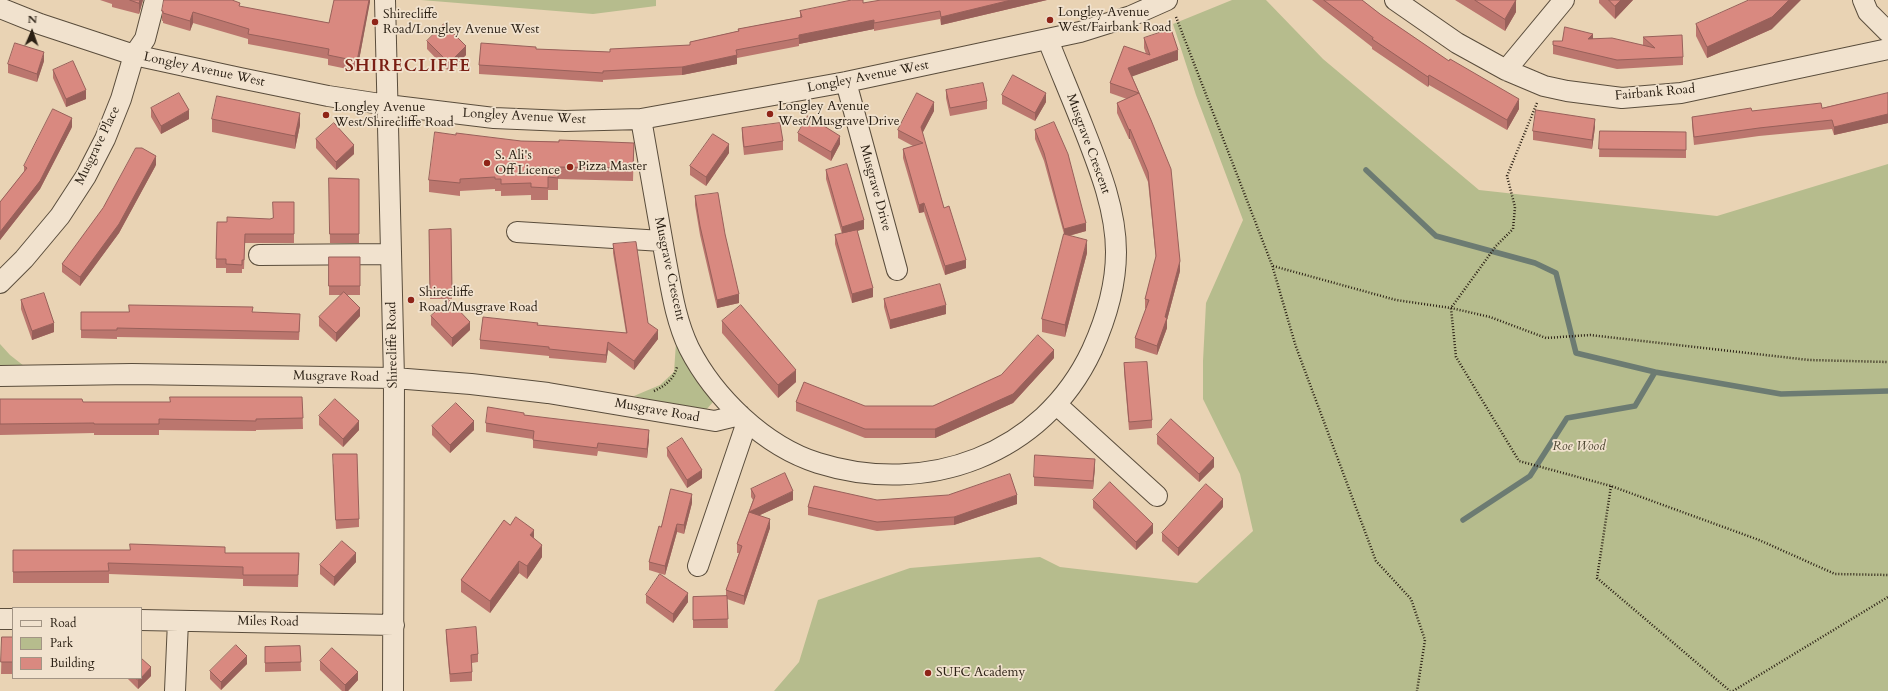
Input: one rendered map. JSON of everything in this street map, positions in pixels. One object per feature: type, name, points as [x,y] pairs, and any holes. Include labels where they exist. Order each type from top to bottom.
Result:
[{"type":"street","name":"Musgrave Place","points":[[0,283],[24,259],[60,216],[86,176],[121,99],[134,55],[145,39],[155,0]]},
{"type":"street","name":"Shirecliffe Road","points":[[385,0],[394,378],[393,691]]},
{"type":"street","name":"Fairbank Road","points":[[1395,0],[1457,43],[1506,70],[1544,86],[1567,91],[1622,98],[1681,93],[1888,49]]},
{"type":"street","points":[[1506,70],[1564,0]]},
{"type":"street","points":[[1863,0],[1868,12],[1888,32]]},
{"type":"street","name":"Longley Avenue West","points":[[0,8],[40,24],[134,55],[328,96],[494,118],[565,122],[641,119],[846,82],[1048,40],[1080,32],[1131,16],[1171,7]]},
{"type":"street","name":"Musgrave Crescent","points":[[641,119],[676,315],[690,348],[714,386],[743,419],[777,444],[815,462],[846,470],[888,476],[924,473],[958,466],[990,454],[1017,438],[1041,421],[1057,405],[1082,370],[1101,330],[1112,292],[1116,252],[1112,210],[1097,162],[1048,40]]},
{"type":"street","name":"Musgrave Drive","points":[[846,82],[897,270]]},
{"type":"street","points":[[517,232],[662,241]]},
{"type":"street","points":[[259,255],[391,254]]},
{"type":"street","name":"Musgrave Road","points":[[0,376],[132,374],[394,378],[471,384],[548,394],[715,421],[743,419]]},
{"type":"street","points":[[1057,405],[1157,496]]},
{"type":"street","points":[[698,566],[743,419]]},
{"type":"street","points":[[0,619],[12,619]]},
{"type":"street","name":"Miles Road","points":[[142,620],[394,625]]},
{"type":"street","points":[[175,691],[178,621]]},
{"type":"path","points":[[1171,7],[1272,265],[1296,347],[1376,561],[1411,599],[1425,640],[1417,691]]},
{"type":"path","points":[[1544,86],[1507,176],[1515,208],[1513,229],[1496,246],[1489,258],[1451,308],[1456,357],[1519,461],[1611,486],[1759,540],[1835,574],[1888,575]]},
{"type":"path","points":[[1272,265],[1396,300],[1451,308],[1490,317],[1546,338],[1590,335],[1809,360],[1888,362]]},
{"type":"path","points":[[649,393],[663,386],[675,374],[678,362]]},
{"type":"path","points":[[1611,486],[1597,578],[1730,691]]},
{"type":"path","points":[[1733,691],[1888,597]]},
{"type":"green space","points":[[421,0],[656,0],[656,6],[593,14]]},
{"type":"green space","name":"Roe Wood","points":[[1232,0],[1266,0],[1323,59],[1479,190],[1717,216],[1888,164],[1888,691],[774,691],[799,662],[818,600],[910,568],[1040,557],[1060,567],[1197,583],[1253,531],[1240,474],[1203,399],[1206,303],[1243,220],[1196,95],[1173,24]]},
{"type":"green space","points":[[676,343],[713,402],[706,410],[697,411],[634,396],[660,385],[674,372]]},
{"type":"green space","points":[[0,344],[10,355],[24,366],[0,367]]},
{"type":"building","points":[[130,0],[140,0],[139,3]]},
{"type":"building","points":[[164,0],[232,0],[240,3],[239,6],[329,23],[334,0],[369,0],[357,61],[328,55],[329,49],[248,34],[249,29],[193,12],[190,21],[163,13]]},
{"type":"building","points":[[852,0],[863,0],[863,3],[881,0],[1011,0],[941,17],[940,11],[874,23],[874,20],[799,35],[799,38],[736,50],[737,55],[682,67],[603,71],[603,73],[479,65],[481,43],[536,47],[536,49],[610,52],[610,49],[690,45],[690,42],[739,31],[738,29],[802,17],[800,11]]},
{"type":"building","points":[[1324,0],[1362,0],[1449,61],[1450,59],[1519,99],[1507,120],[1429,75],[1428,77],[1372,39],[1373,38]]},
{"type":"building","points":[[1475,0],[1516,0],[1505,19]]},
{"type":"building","points":[[1609,0],[1621,0],[1615,6]]},
{"type":"building","points":[[1749,0],[1789,0],[1772,17],[1707,47],[1696,24]]},
{"type":"building","points":[[444,24],[466,46],[449,63],[427,41]]},
{"type":"building","points":[[1565,27],[1593,34],[1588,39],[1612,38],[1655,48],[1643,37],[1682,35],[1683,57],[1617,60],[1553,45],[1553,41],[1562,41]]},
{"type":"building","points":[[1171,29],[1178,50],[1128,68],[1151,120],[1171,169],[1180,261],[1165,317],[1167,318],[1157,346],[1135,338],[1149,300],[1145,299],[1156,256],[1148,172],[1130,129],[1129,130],[1117,103],[1139,93],[1110,83],[1124,46],[1150,55],[1144,38]]},
{"type":"building","points":[[15,43],[44,52],[37,74],[8,64]]},
{"type":"building","points":[[73,61],[86,90],[66,99],[53,70]]},
{"type":"building","points":[[1013,75],[1046,93],[1035,113],[1002,95]]},
{"type":"building","points":[[983,83],[987,101],[950,108],[946,90]]},
{"type":"building","points":[[179,93],[189,110],[161,126],[151,108]]},
{"type":"building","points":[[917,93],[934,102],[921,127],[944,208],[949,206],[966,260],[945,266],[924,203],[919,205],[903,149],[923,143],[898,130]]},
{"type":"building","points":[[1888,93],[1888,114],[1834,127],[1832,120],[1694,137],[1692,117],[1751,108],[1752,111],[1821,103],[1822,108]]},
{"type":"building","points":[[217,96],[300,113],[295,136],[212,119]]},
{"type":"building","points":[[53,109],[72,118],[40,181],[0,232],[0,202],[27,168],[24,166]]},
{"type":"building","points":[[1536,110],[1595,119],[1592,140],[1533,131]]},
{"type":"building","points":[[808,116],[840,136],[831,152],[798,133]]},
{"type":"building","points":[[1054,122],[1068,154],[1086,223],[1064,229],[1044,153],[1035,130]]},
{"type":"building","points":[[334,123],[354,145],[336,162],[316,139]]},
{"type":"building","points":[[780,123],[783,141],[744,147],[742,128]]},
{"type":"building","points":[[1600,131],[1686,132],[1686,150],[1599,149]]},
{"type":"building","points":[[435,132],[521,141],[559,142],[559,140],[634,143],[633,168],[558,167],[558,178],[548,177],[548,188],[531,187],[531,183],[501,184],[501,179],[495,179],[495,177],[460,179],[460,183],[429,180]]},
{"type":"building","points":[[713,134],[729,144],[706,177],[690,166]]},
{"type":"building","points":[[136,148],[142,148],[156,156],[119,224],[80,277],[62,264],[103,208]]},
{"type":"building","points":[[847,164],[864,220],[842,227],[826,170]]},
{"type":"building","points":[[329,178],[359,179],[359,234],[330,234]]},
{"type":"building","points":[[718,193],[725,234],[739,294],[717,300],[700,226],[695,196]]},
{"type":"building","points":[[273,202],[294,202],[294,234],[245,234],[244,260],[242,260],[242,265],[226,264],[226,259],[216,259],[217,222],[227,222],[227,217],[273,218]]},
{"type":"building","points":[[451,229],[452,290],[430,291],[429,230]]},
{"type":"building","points":[[857,230],[873,288],[852,294],[835,235]]},
{"type":"building","points":[[1064,234],[1087,240],[1065,325],[1042,319]]},
{"type":"building","points":[[636,242],[648,323],[658,330],[634,361],[608,342],[606,355],[549,349],[549,347],[480,340],[483,317],[538,323],[537,325],[627,333],[613,244]]},
{"type":"building","points":[[329,257],[360,257],[360,286],[329,286]]},
{"type":"building","points":[[940,284],[946,305],[890,320],[884,299]]},
{"type":"building","points":[[344,292],[360,308],[336,333],[319,317]]},
{"type":"building","points":[[44,293],[54,323],[32,331],[21,300]]},
{"type":"building","points":[[449,300],[470,322],[452,338],[431,316]]},
{"type":"building","points":[[129,305],[253,307],[252,312],[300,314],[299,332],[117,328],[117,330],[81,330],[81,312],[129,312]]},
{"type":"building","points":[[741,305],[796,370],[778,385],[722,321]]},
{"type":"building","points":[[1038,335],[1054,350],[1013,394],[935,429],[865,429],[796,402],[804,382],[865,406],[933,406],[1001,375]]},
{"type":"building","points":[[1147,362],[1152,420],[1129,422],[1124,363]]},
{"type":"building","points":[[170,397],[302,397],[303,418],[256,419],[256,421],[159,419],[159,424],[0,424],[0,399],[82,399],[83,402],[170,402]]},
{"type":"building","points":[[335,399],[359,421],[343,439],[319,416]]},
{"type":"building","points":[[456,403],[474,421],[450,445],[432,426]]},
{"type":"building","points":[[488,407],[524,413],[524,415],[649,430],[647,449],[598,443],[597,448],[533,440],[534,431],[486,423]]},
{"type":"building","points":[[1171,419],[1214,458],[1199,474],[1157,435]]},
{"type":"building","points":[[682,438],[702,470],[687,480],[667,448]]},
{"type":"building","points":[[333,454],[357,454],[359,519],[336,520]]},
{"type":"building","points":[[1035,455],[1095,459],[1093,481],[1034,477]]},
{"type":"building","points":[[785,473],[793,491],[749,512],[755,496],[751,489]]},
{"type":"building","points":[[1010,474],[1017,495],[954,517],[877,522],[808,507],[814,486],[877,500],[948,495]]},
{"type":"building","points":[[1110,482],[1153,524],[1136,542],[1093,500]]},
{"type":"building","points":[[1206,484],[1223,499],[1178,548],[1162,533]]},
{"type":"building","points":[[671,489],[692,494],[684,525],[677,524],[665,566],[649,562],[659,526],[661,527]]},
{"type":"building","points":[[749,512],[770,519],[744,596],[726,590],[742,546],[737,544]]},
{"type":"building","points":[[516,517],[534,530],[530,535],[542,545],[527,566],[519,561],[490,601],[461,580],[504,520],[510,525]]},
{"type":"building","points":[[342,541],[356,553],[334,577],[320,565]]},
{"type":"building","points":[[130,544],[225,547],[225,553],[299,553],[298,575],[243,575],[243,567],[108,563],[109,571],[13,572],[13,550],[130,550]]},
{"type":"building","points":[[660,574],[688,593],[673,614],[646,595]]},
{"type":"building","points":[[727,596],[728,619],[693,620],[693,597]]},
{"type":"building","points":[[476,627],[478,654],[471,655],[472,672],[450,674],[446,630]]},
{"type":"building","points":[[2,637],[12,637],[12,662],[1,662]]},
{"type":"building","points":[[236,645],[247,656],[221,682],[210,671]]},
{"type":"building","points":[[300,646],[301,662],[265,663],[265,647]]},
{"type":"building","points":[[332,648],[358,672],[345,685],[320,661]]},
{"type":"building","points":[[142,659],[151,667],[142,677]]},
{"type":"waterway","points":[[1366,170],[1436,236],[1535,263],[1556,273],[1576,353],[1655,372],[1781,394],[1888,391]]},
{"type":"waterway","points":[[1463,520],[1530,476],[1567,418],[1635,406],[1655,372]]},
{"type":"place","name":"Longley Avenue West/Fairbank Road","points":[[1050,20]]},
{"type":"place","name":"Shirecliffe Road/Longley Avenue West","points":[[375,22]]},
{"type":"place","name":"Longley Avenue West/Musgrave Drive","points":[[770,114]]},
{"type":"place","name":"Longley Avenue West/Shirecliffe Road","points":[[326,115]]},
{"type":"place","name":"S. Ali's Off Licence","points":[[487,163]]},
{"type":"place","name":"Pizza Master","points":[[570,167]]},
{"type":"place","name":"Shirecliffe Road/Musgrave Road","points":[[411,300]]},
{"type":"place","name":"SUFC Academy","points":[[928,673]]},
{"type":"district","name":"SHIRECLIFFE","points":[[408,67]]}]
